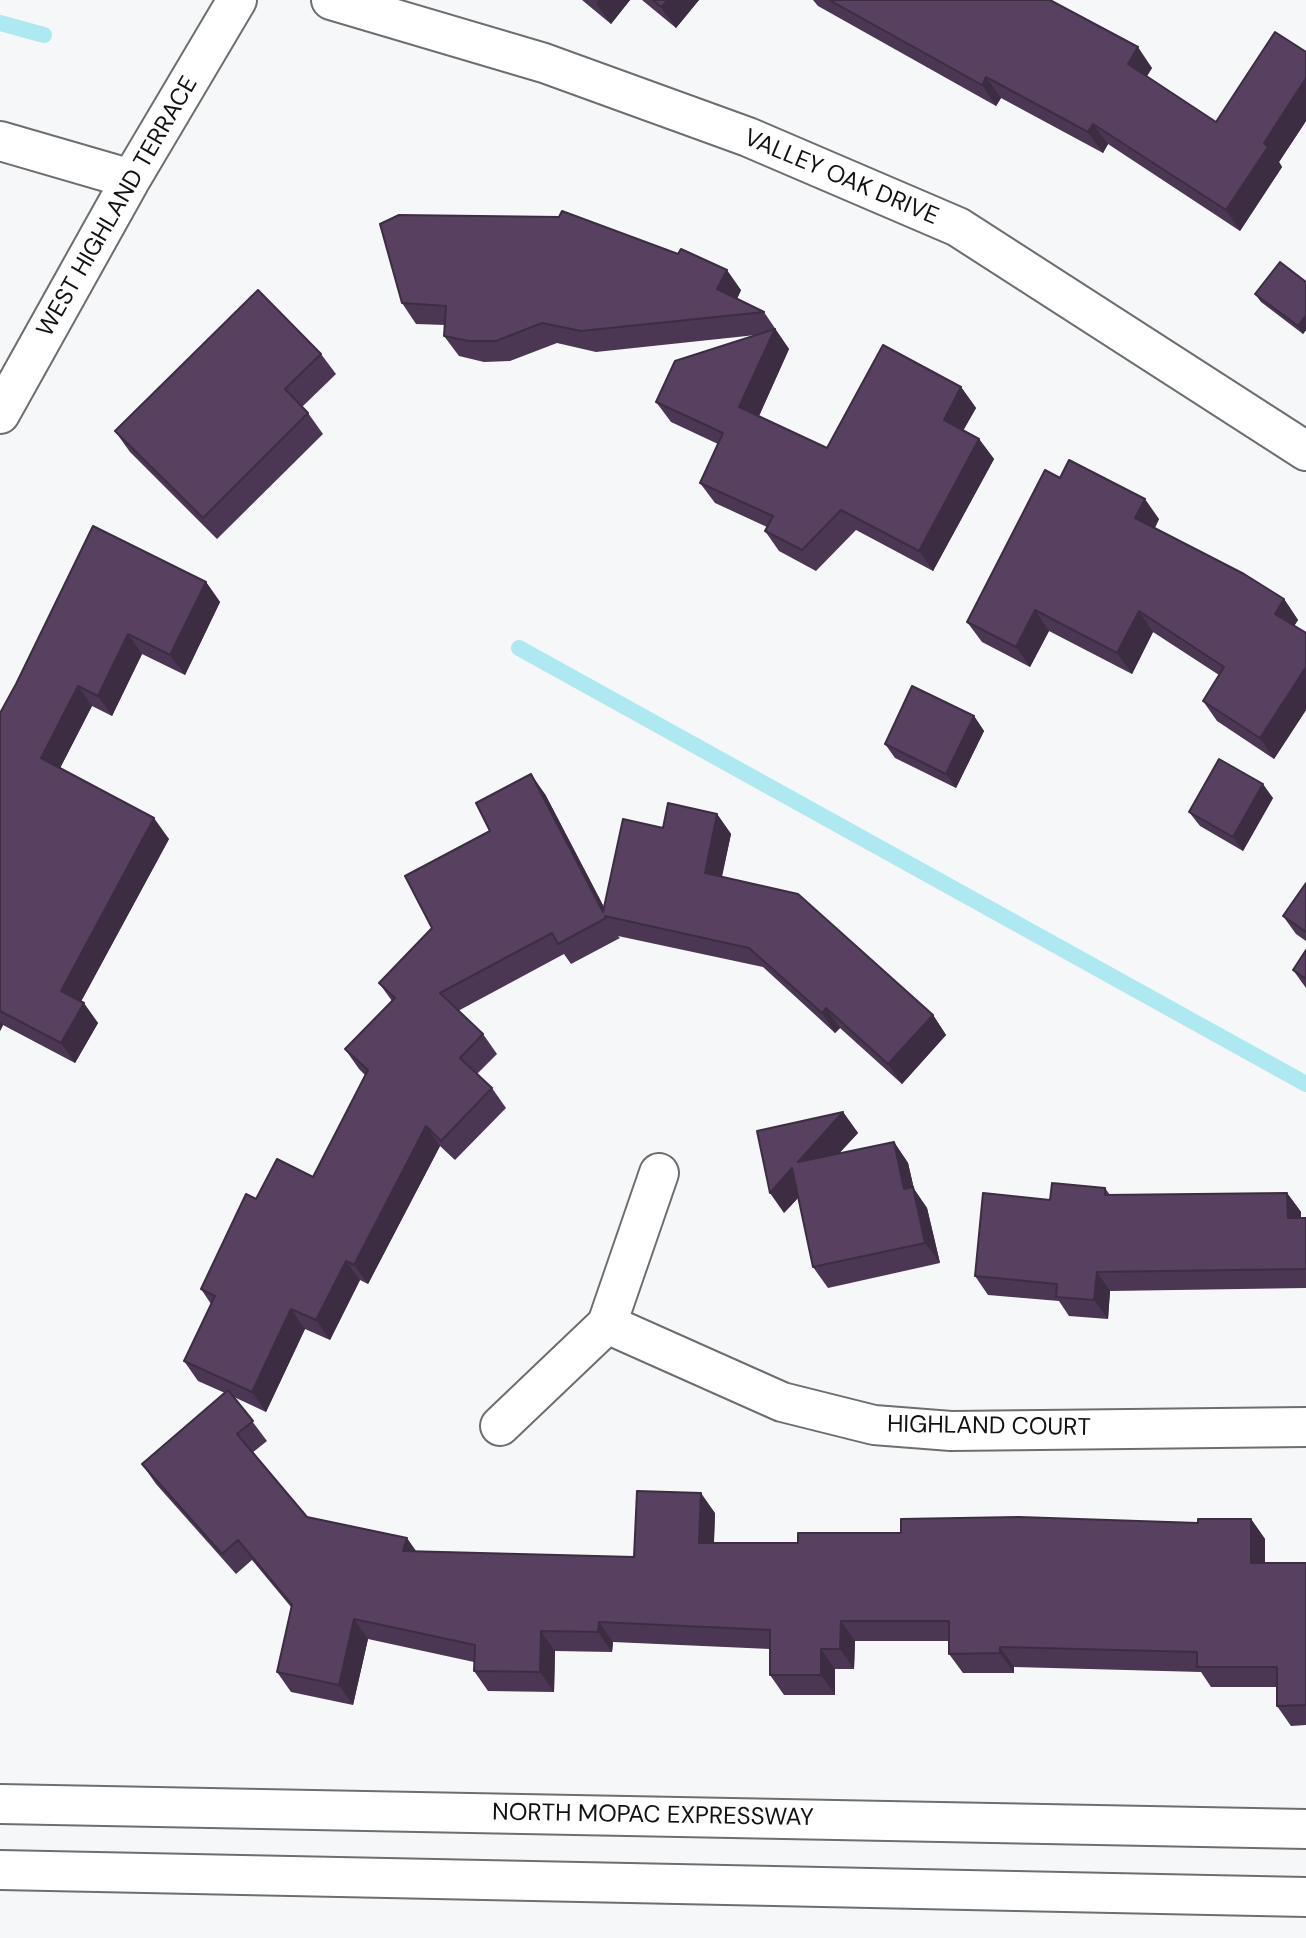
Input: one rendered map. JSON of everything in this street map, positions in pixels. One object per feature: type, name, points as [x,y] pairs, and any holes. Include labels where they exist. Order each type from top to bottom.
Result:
[{"type":"main road","name":"WEST HIGHLAND TERRACE","points":[[0,414],[131,179],[237,0]]},
{"type":"main road","name":"VALLEY OAK DRIVE","points":[[331,0],[557,68],[748,137],[958,226],[1306,451]]},
{"type":"main road","points":[[0,141],[131,179]]},
{"type":"main road","points":[[500,1426],[607,1324],[659,1173]]},
{"type":"main road","name":"HIGHLAND COURT","points":[[607,1324],[782,1402],[874,1425],[951,1432],[1306,1427]]},
{"type":"main road","name":"NORTH MOPAC EXPRESSWAY","points":[[0,1804],[1306,1829]]},
{"type":"main road","points":[[0,1870],[1306,1897]]},
{"type":"building","points":[[653,0],[668,0],[661,7]]},
{"type":"building","points":[[829,0],[1050,0],[1138,47],[1128,64],[1216,122],[1275,32],[1306,52],[1306,78],[1264,143],[1268,147],[1226,210],[1093,124],[1088,132],[986,77],[982,85]]},
{"type":"building","points":[[562,211],[678,254],[681,249],[727,270],[717,289],[764,312],[581,331],[542,323],[496,341],[469,341],[444,336],[446,306],[402,303],[380,224],[399,215],[559,217]]},
{"type":"building","points":[[1280,262],[1306,282],[1306,315],[1298,326],[1255,294]]},
{"type":"building","points":[[258,290],[321,354],[285,389],[308,413],[203,518],[115,431]]},
{"type":"building","points":[[775,329],[739,407],[827,448],[883,345],[961,387],[944,420],[979,439],[919,551],[841,510],[802,550],[765,531],[773,516],[700,483],[723,433],[656,402],[675,361]]},
{"type":"building","points":[[1069,460],[1145,499],[1135,518],[1244,574],[1284,599],[1275,614],[1306,633],[1306,667],[1260,738],[1203,701],[1224,667],[1139,611],[1117,653],[1035,610],[1016,647],[967,622],[1045,470],[1060,478]]},
{"type":"building","points":[[93,526],[206,582],[170,655],[128,634],[98,696],[78,686],[41,758],[154,818],[61,991],[84,1003],[61,1043],[0,1011],[0,713]]},
{"type":"building","points":[[912,686],[974,716],[946,774],[885,744]]},
{"type":"building","points":[[1219,759],[1263,784],[1233,837],[1189,812]]},
{"type":"building","points":[[531,774],[603,912],[623,819],[663,828],[668,803],[717,814],[705,873],[798,894],[933,1015],[888,1064],[826,1008],[822,1013],[749,948],[605,916],[606,918],[558,944],[552,933],[440,993],[483,1034],[460,1058],[492,1088],[441,1141],[426,1126],[354,1265],[346,1261],[316,1320],[291,1309],[252,1392],[184,1361],[215,1296],[201,1289],[246,1194],[256,1199],[277,1159],[313,1177],[368,1070],[345,1049],[395,998],[379,983],[432,928],[405,876],[490,831],[476,803]]},
{"type":"building","points":[[1306,883],[1306,932],[1283,916]]},
{"type":"building","points":[[1306,950],[1306,979],[1293,970]]},
{"type":"building","points":[[843,1112],[798,1162],[894,1142],[904,1189],[913,1187],[925,1243],[813,1267],[792,1168],[770,1193],[757,1131]]},
{"type":"building","points":[[1052,1183],[1105,1188],[1105,1195],[1287,1193],[1288,1218],[1306,1218],[1306,1269],[1097,1272],[1094,1300],[1056,1297],[1057,1284],[975,1276],[983,1193],[1050,1200]]},
{"type":"building","points":[[228,1390],[253,1421],[237,1434],[307,1517],[407,1538],[403,1551],[634,1557],[637,1491],[701,1493],[699,1543],[798,1543],[798,1533],[901,1533],[901,1519],[1019,1517],[1198,1523],[1198,1519],[1251,1519],[1251,1563],[1306,1563],[1306,1705],[1277,1706],[1277,1667],[1197,1667],[1197,1652],[1000,1647],[1000,1653],[949,1654],[949,1621],[841,1621],[840,1649],[821,1649],[821,1675],[770,1675],[770,1630],[599,1622],[598,1632],[541,1631],[540,1672],[474,1671],[475,1645],[354,1619],[339,1685],[277,1672],[292,1605],[238,1540],[222,1554],[142,1464]]},
{"type":"waterway","points":[[0,23],[44,35]]},
{"type":"waterway","points":[[519,648],[1306,1084]]}]
